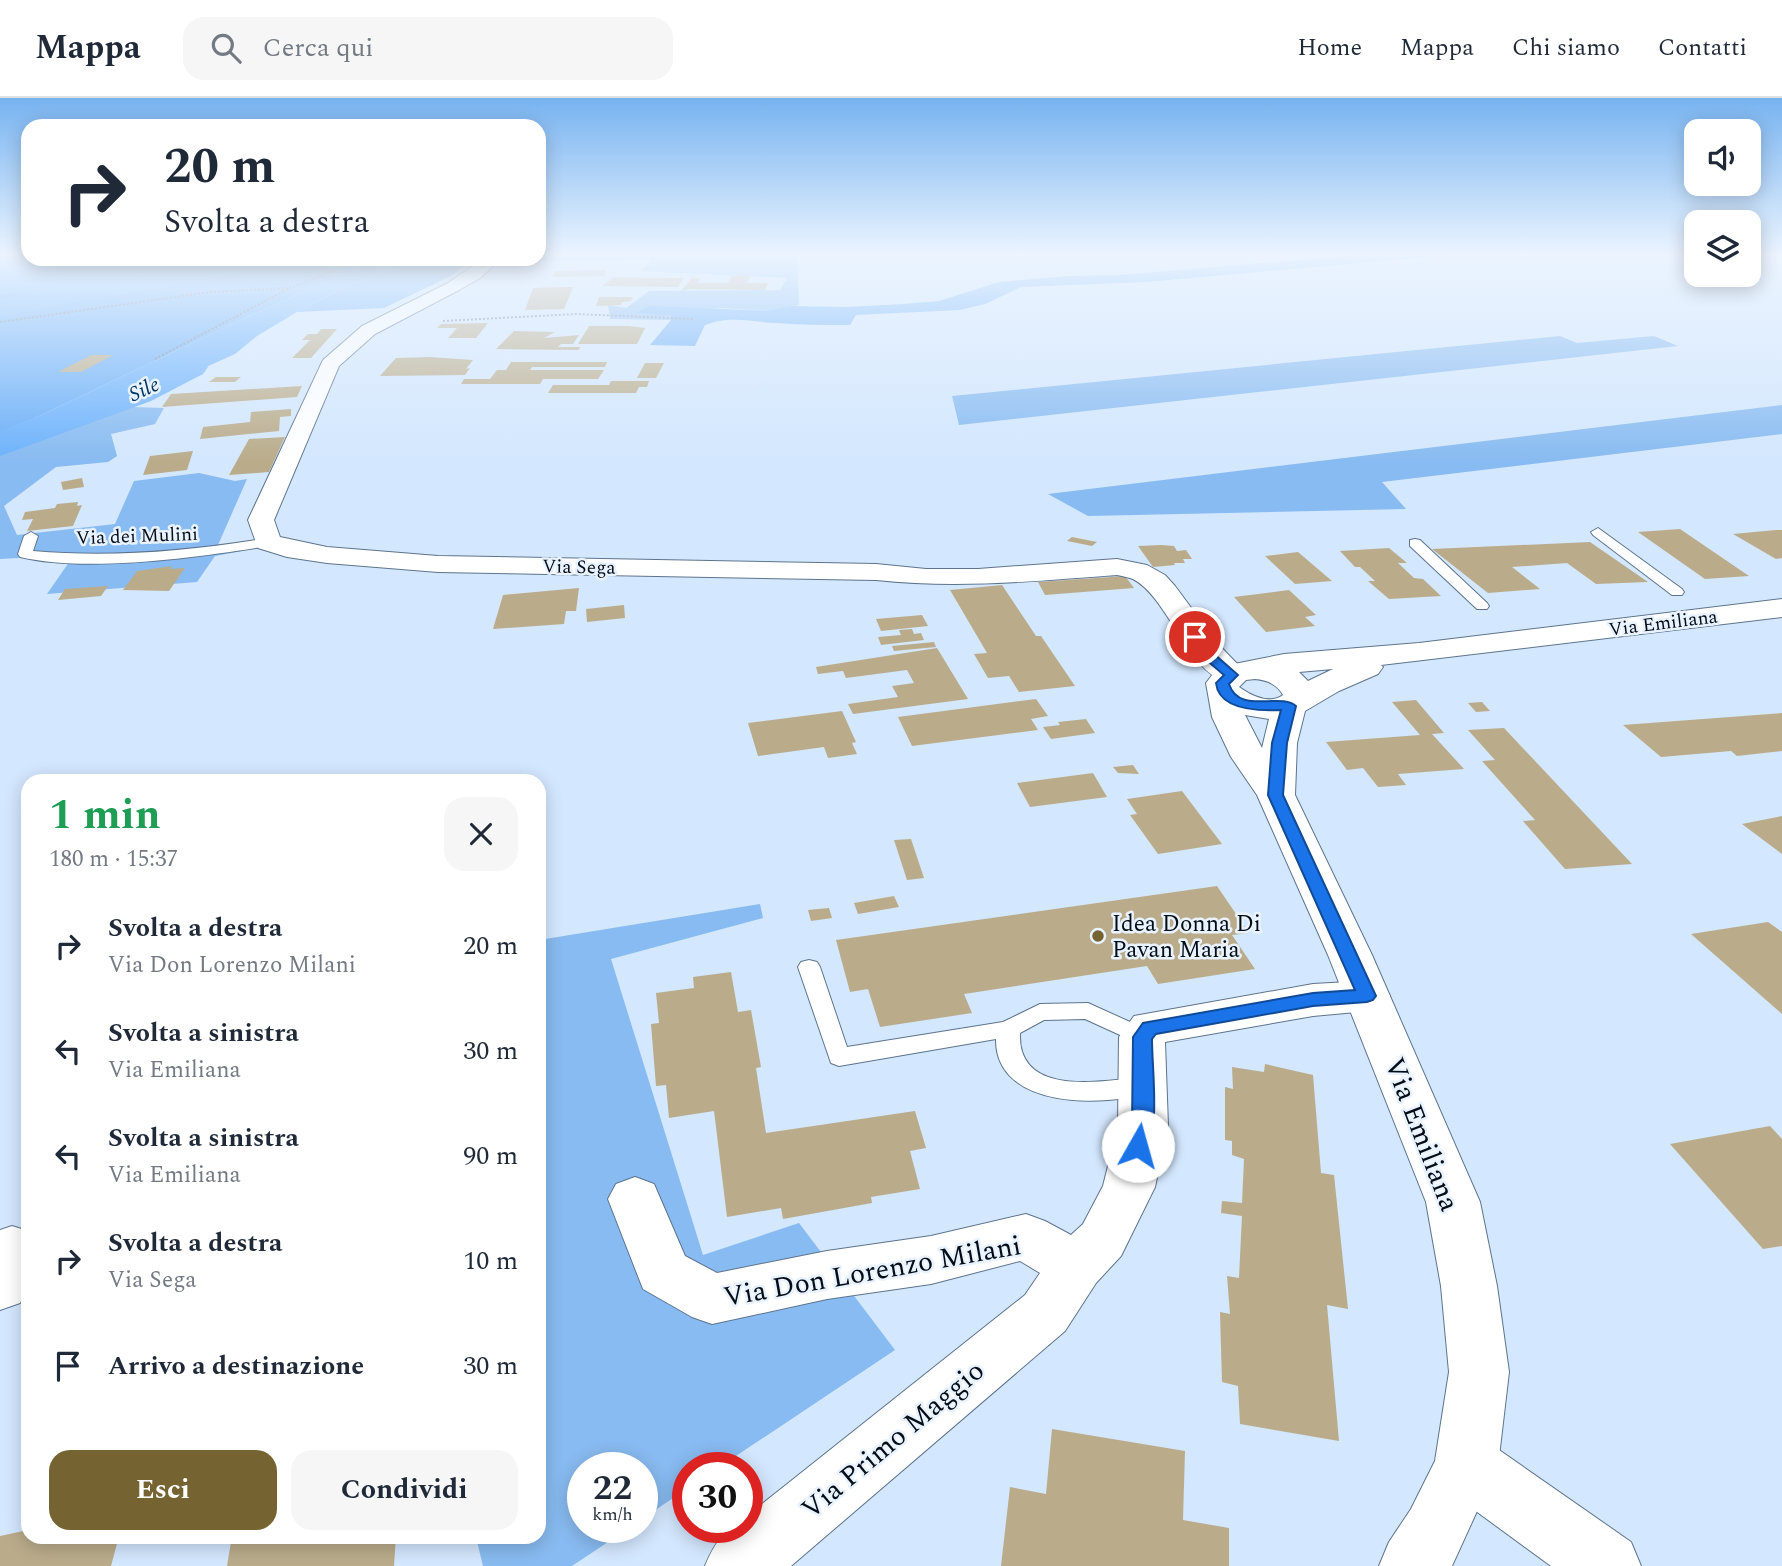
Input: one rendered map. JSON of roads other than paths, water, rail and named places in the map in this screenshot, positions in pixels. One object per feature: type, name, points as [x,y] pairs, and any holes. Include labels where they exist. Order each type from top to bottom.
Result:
[{"type":"street","points":[[268,542],[261,520],[330,364],[346,345],[376,324]]},
{"type":"street","name":"Via Sega","points":[[268,542],[287,549],[327,555],[438,564],[876,572],[926,577],[1116,567],[1142,572],[1156,582],[1208,656],[1236,678]]},
{"type":"street","name":"Via Emiliana","points":[[1413,1566],[1435,1533],[1465,1465],[1479,1371],[1469,1286],[1453,1202],[1367,996],[1276,795],[1249,757],[1229,717],[1236,678],[1284,664],[1419,652],[1782,608]]},
{"type":"street","name":"Via Emiliana","points":[[1276,795],[1280,743],[1293,704],[1365,667],[1419,652]]},
{"type":"street","points":[[1236,678],[1274,673],[1294,683],[1300,695],[1293,704]]},
{"type":"street","points":[[1060,1289],[1102,1240],[1129,1187],[1143,1126],[1142,1037],[1150,1028],[1313,1000],[1367,996]]},
{"type":"street","name":"Via Don Lorenzo Milani","points":[[635,1199],[663,1272],[712,1299],[827,1275],[931,1260],[1026,1237],[1060,1289]]},
{"type":"street","name":"Via Primo Maggio","points":[[739,1566],[1060,1289]]},
{"type":"street","points":[[1465,1465],[1607,1566]]},
{"type":"lane","points":[[1598,532],[1677,592]]},
{"type":"lane","name":"Via dei Mulini","points":[[31,536],[25,554],[55,557],[198,553],[268,542]]},
{"type":"lane","points":[[1415,543],[1482,606]]},
{"type":"lane","points":[[809,967],[839,1057],[1008,1029],[1040,1012],[1088,1011],[1142,1037]]},
{"type":"lane","points":[[1008,1029],[1009,1054],[1027,1078],[1063,1094],[1143,1086]]},
{"type":"water","points":[[233,324],[278,324],[235,354],[151,392],[91,409],[0,447],[0,432]]},
{"type":"waterway","name":"Sile","points":[[0,444],[138,393],[191,367]]},
{"type":"place","name":"Idea Donna Di Pavan Maria","points":[[1098,936]]}]
